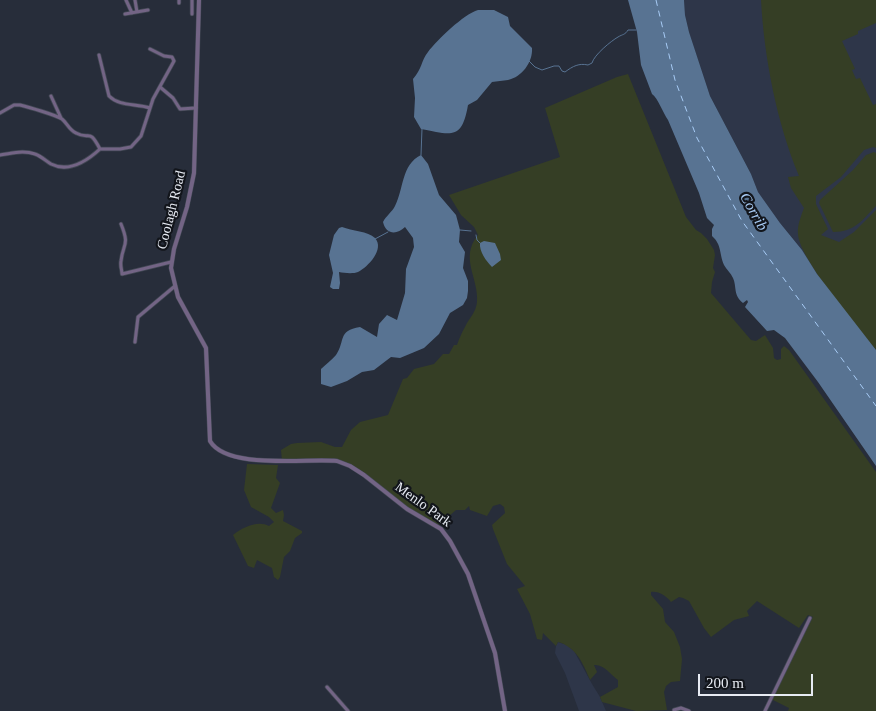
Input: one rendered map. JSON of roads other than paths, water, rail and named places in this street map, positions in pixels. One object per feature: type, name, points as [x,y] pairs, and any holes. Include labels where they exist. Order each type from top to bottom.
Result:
[{"type":"street","points":[[126,0],[132,13]]},
{"type":"street","points":[[135,0],[137,12]]},
{"type":"street","points":[[192,0],[192,14]]},
{"type":"street","name":"Coolagh Road","points":[[199,0],[197,108],[193,180],[171,262],[175,286],[184,310],[206,348],[209,435],[213,446]]},
{"type":"street","points":[[125,14],[148,10]]},
{"type":"street","points":[[0,155],[30,152],[55,166],[70,167],[85,162],[100,149],[131,147],[141,136],[150,108],[174,59],[150,49]]},
{"type":"street","points":[[99,55],[110,96],[114,101],[150,108]]},
{"type":"street","points":[[160,87],[173,98],[180,109],[197,108]]},
{"type":"street","points":[[51,96],[61,118],[73,132],[90,135],[94,138],[100,149]]},
{"type":"street","points":[[0,113],[14,105],[20,105],[61,118]]},
{"type":"street","points":[[121,224],[126,239],[121,260],[122,274],[171,262]]},
{"type":"street","points":[[135,342],[138,316],[175,286]]},
{"type":"street","name":"Menlo Park","points":[[213,446],[219,451],[245,459],[337,461],[350,466],[407,509],[441,529],[457,551],[468,574],[495,653],[505,711]]},
{"type":"street","points":[[765,711],[810,618]]},
{"type":"street","points":[[327,687],[348,711]]},
{"type":"street","points":[[674,710],[681,708],[689,711]]},
{"type":"water","name":"Corrib","points":[[628,0],[684,0],[689,32],[710,96],[751,174],[758,192],[802,250],[817,274],[876,350],[876,466],[785,338],[774,330],[767,331],[745,307],[748,302],[747,300],[743,303],[736,294],[733,278],[724,265],[719,246],[712,236],[714,225],[707,218],[699,193],[668,120],[652,94],[641,65],[637,32]]},
{"type":"water","points":[[478,10],[494,10],[508,17],[510,26],[532,48],[529,63],[518,76],[508,80],[492,82],[477,100],[468,105],[466,116],[459,130],[441,133],[421,129],[414,117],[413,79],[432,47],[458,22]]},
{"type":"water","points":[[421,155],[428,164],[439,195],[456,215],[460,230],[459,242],[465,252],[463,268],[468,281],[467,298],[463,305],[450,313],[439,334],[424,348],[400,358],[391,357],[374,370],[362,372],[347,381],[331,387],[321,384],[321,369],[336,355],[343,337],[348,331],[360,327],[377,337],[379,324],[387,315],[397,320],[405,293],[406,269],[414,247],[413,238],[405,227],[402,230],[392,232],[384,226],[383,222],[395,206],[406,171],[415,159]]},
{"type":"water","points":[[342,227],[364,232],[372,236],[378,242],[378,247],[374,257],[362,270],[354,273],[339,272],[339,289],[333,289],[330,287],[333,273],[329,255],[334,235]]},
{"type":"water","points":[[484,241],[495,243],[500,254],[501,260],[492,267],[482,253],[480,243]]},
{"type":"waterway","points":[[529,61],[535,67],[542,70],[559,66],[565,72],[576,65],[592,63],[599,52],[611,42],[625,34],[628,30],[636,30]]},
{"type":"waterway","points":[[421,155],[422,129]]},
{"type":"waterway","points":[[460,230],[471,231]]},
{"type":"waterway","points":[[375,239],[388,232]]},
{"type":"waterway","points":[[476,235],[480,243]]}]
